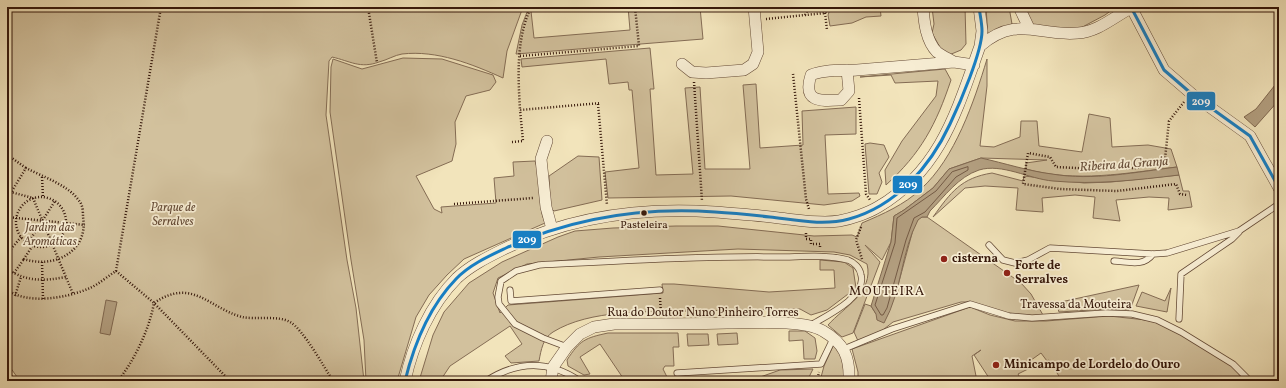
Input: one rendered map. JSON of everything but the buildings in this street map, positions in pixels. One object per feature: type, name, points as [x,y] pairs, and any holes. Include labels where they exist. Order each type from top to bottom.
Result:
[{"type":"street","points":[[682,64],[692,72],[744,70],[753,64],[758,52],[754,7]]},
{"type":"street","points":[[923,7],[924,25],[931,44],[937,52],[954,62]]},
{"type":"street","points":[[405,381],[408,366],[431,312],[458,277],[480,261],[552,229],[578,222],[620,215],[670,211],[703,212],[808,221],[839,221],[876,208],[904,190],[925,168],[949,129],[980,46],[982,32],[979,7]]},
{"type":"street","points":[[1019,7],[1029,28]]},
{"type":"street","points":[[980,46],[987,40],[1010,29],[1029,28],[1078,34],[1094,30],[1132,7],[1164,70],[1193,95],[1250,136],[1279,188]]},
{"type":"street","points":[[847,70],[954,62],[974,65]]},
{"type":"street","points":[[547,141],[541,159],[544,197],[552,229]]},
{"type":"street","name":"Rua do Doutor Nuno Pinheiro Torres","points":[[551,381],[553,367],[567,346],[580,334],[594,327],[614,324],[758,323],[811,326],[822,330],[844,349]]},
{"type":"street","points":[[844,349],[850,365],[849,381]]},
{"type":"lane","points":[[1180,319],[1181,274],[1232,239],[1239,231],[1279,204]]},
{"type":"lane","points":[[989,245],[1003,260],[1015,263],[1028,260],[1050,248],[1153,254],[1167,253],[1239,231]]},
{"type":"lane","points":[[1114,261],[1142,263],[1148,261],[1153,254]]},
{"type":"lane","points":[[567,346],[542,338],[515,324],[499,304],[498,297],[501,281],[516,271],[538,264],[719,256],[830,258],[849,260],[857,266],[861,274],[862,280],[859,291],[849,302],[811,326]]},
{"type":"lane","points":[[510,290],[511,301],[660,290]]},
{"type":"lane","name":"Travessa da Mouteira","points":[[844,349],[892,329],[970,304],[1009,316],[1032,318],[1106,313],[1132,314],[1157,320],[1181,332],[1233,364],[1250,381]]},
{"type":"lane","points":[[677,373],[822,364],[833,339]]},
{"type":"lane","points":[[486,381],[502,371],[516,367],[553,367],[580,381]]},
{"type":"path","points":[[7,290],[15,296],[43,299],[73,294],[92,287],[116,271],[161,7]]},
{"type":"path","points":[[368,7],[378,63]]},
{"type":"path","points":[[512,142],[523,141],[520,110],[520,56],[525,24],[531,7],[536,7]]},
{"type":"path","points":[[520,56],[639,46],[636,7]]},
{"type":"path","points":[[805,15],[808,7]]},
{"type":"path","points":[[827,30],[825,13],[828,7]]},
{"type":"path","points":[[755,20],[825,13]]},
{"type":"path","points":[[793,74],[806,199],[809,209]]},
{"type":"path","points":[[693,81],[703,212]]},
{"type":"path","points":[[859,93],[866,194],[876,208]]},
{"type":"path","points":[[1185,101],[1169,121],[1165,159],[1137,168],[1095,169],[1056,167],[1050,157],[1028,153],[1023,184],[1038,187],[1093,191],[1118,191],[1176,184],[1180,194],[1187,195]]},
{"type":"path","points":[[598,104],[605,204],[612,209]]},
{"type":"path","points":[[520,110],[601,104]]},
{"type":"path","points":[[7,152],[9,156],[26,168],[64,188],[81,203],[85,225],[82,236],[68,255],[59,260],[42,262],[33,262],[24,259]]},
{"type":"path","points":[[7,161],[9,156]]},
{"type":"path","points":[[7,199],[8,192],[26,168]]},
{"type":"path","points":[[42,177],[43,197]]},
{"type":"path","points":[[8,192],[33,198],[43,197],[55,201],[64,210],[66,224],[62,236],[52,244],[42,247],[28,243],[21,237],[18,229],[17,218],[21,207],[33,198]]},
{"type":"path","points":[[454,204],[544,197]]},
{"type":"path","points":[[33,198],[73,294]]},
{"type":"path","points":[[28,243],[55,201]]},
{"type":"path","points":[[7,216],[85,225]]},
{"type":"path","points":[[862,223],[856,240],[864,264]]},
{"type":"path","points":[[7,254],[21,237]]},
{"type":"path","points":[[806,239],[811,239],[811,244],[820,244],[820,249],[824,249]]},
{"type":"path","points":[[7,244],[11,250]]},
{"type":"path","points":[[14,273],[33,245]]},
{"type":"path","points":[[42,262],[43,299]]},
{"type":"path","points":[[7,271],[21,277],[43,281],[66,277]]},
{"type":"path","points":[[116,271],[154,303],[230,381]]},
{"type":"path","points":[[15,296],[21,277]]},
{"type":"path","points":[[154,303],[169,295],[188,294],[202,297],[240,316],[254,319],[280,319],[291,322],[302,335],[333,381]]},
{"type":"path","points":[[660,300],[660,308]]},
{"type":"path","points":[[118,381],[142,340],[152,318],[154,303]]},
{"type":"path","points":[[817,381],[820,370]]},
{"type":"green space","name":"Parque de Serralves","points":[[7,7],[523,7],[507,51],[503,78],[467,63],[428,54],[402,54],[366,65],[355,64],[332,57],[329,61],[326,115],[347,260],[356,308],[364,381],[20,381],[7,363]]},
{"type":"green space","points":[[529,7],[575,7],[531,11],[534,38],[630,30],[628,7],[700,7],[703,39],[516,54],[522,25]]},
{"type":"green space","points":[[831,7],[880,7],[881,16],[866,17],[852,23],[830,26],[828,15]]},
{"type":"green space","points":[[932,7],[965,7],[966,44],[961,50],[949,55],[942,51],[932,33],[934,24]]},
{"type":"green space","points":[[986,7],[1009,7],[1012,24],[988,37]]},
{"type":"green space","points":[[1022,7],[1088,7],[1090,11],[1098,7],[1116,7],[1105,15],[1073,32],[1029,26]]},
{"type":"green space","points":[[650,48],[654,89],[650,89],[656,175],[693,174],[685,88],[700,87],[705,169],[750,169],[743,85],[756,84],[760,148],[803,145],[802,111],[856,107],[856,134],[825,135],[828,194],[859,193],[860,196],[852,201],[824,205],[731,196],[608,198],[605,172],[639,168],[632,90],[629,90],[628,82],[609,84],[606,59],[522,67],[521,59]]},
{"type":"green space","points":[[403,58],[442,59],[493,75],[496,82],[490,90],[466,96],[455,122],[456,144],[452,161],[416,176],[434,209],[442,213],[441,207],[496,203],[494,178],[514,176],[513,162],[535,161],[538,169],[542,215],[545,223],[464,259],[429,295],[416,317],[397,381],[366,381],[364,340],[330,112],[331,67],[333,59],[362,69]]},
{"type":"green space","points":[[987,59],[987,86],[980,146],[994,147],[1020,137],[1021,121],[1037,121],[1039,146],[1082,152],[1089,114],[1110,118],[1112,147],[1148,145],[1171,149],[1177,167],[1101,176],[1082,176],[1045,173],[1026,169],[1026,163],[1047,160],[981,158],[949,169],[933,188],[894,216],[891,242],[882,260],[865,245],[880,262],[853,333],[842,337],[828,325],[862,291],[868,274],[867,264],[850,255],[834,252],[738,249],[599,257],[527,264],[498,278],[493,293],[500,313],[508,305],[663,293],[662,284],[769,292],[835,288],[834,270],[820,270],[820,260],[844,262],[853,268],[856,288],[827,310],[811,315],[800,309],[657,311],[620,313],[584,319],[553,332],[543,345],[539,361],[511,363],[505,356],[522,344],[510,326],[450,366],[440,381],[419,381],[433,335],[444,312],[469,283],[502,262],[575,231],[613,228],[718,226],[814,236],[852,235],[857,237],[862,223],[893,209],[908,200],[921,189],[944,162],[962,128],[976,93]]},
{"type":"green space","points":[[945,69],[951,80],[933,125],[918,150],[886,185],[885,170],[902,141],[936,96],[938,81],[895,83],[891,75],[860,77]]},
{"type":"green space","points":[[870,143],[884,145],[889,157],[879,173],[882,182],[877,194],[869,194],[865,144]]},
{"type":"green space","points":[[578,156],[599,157],[602,200],[554,211],[550,207],[549,176]]},
{"type":"green space","points":[[992,173],[1023,181],[1024,176],[1084,183],[1111,182],[1179,175],[1183,191],[1189,191],[1192,207],[1168,210],[1169,198],[1149,197],[1116,200],[1120,221],[1093,218],[1095,197],[1075,195],[1042,198],[1043,212],[1016,210],[1018,188],[985,186],[965,188],[933,217],[951,193],[964,183],[972,178]]},
{"type":"green space","points":[[927,217],[1021,283],[1031,294],[1043,315],[1023,316],[968,302],[961,302],[893,322],[879,333],[858,341],[854,332],[865,304],[871,306],[876,314],[897,289],[914,226],[918,219]]},
{"type":"green space","points":[[1139,285],[1130,310],[1106,309],[1059,312],[1056,303]]},
{"type":"green space","points":[[1171,288],[1167,312],[1136,306],[1142,292],[1165,301]]},
{"type":"green space","points":[[970,307],[990,315],[1015,321],[1046,321],[1109,316],[1155,321],[1187,338],[1233,366],[1244,381],[1062,381],[1049,360],[1047,361],[1041,353],[1027,363],[1030,368],[1018,374],[1022,381],[991,381],[974,355],[981,350],[972,356],[977,381],[858,381],[858,372],[852,349]]},
{"type":"green space","points":[[789,331],[805,331],[815,338],[817,351],[815,359],[804,359],[803,340],[789,341]]},
{"type":"green space","points":[[608,333],[678,333],[679,347],[673,347],[674,366],[665,366],[663,369],[669,381],[625,381],[600,344],[580,357],[590,374],[584,375],[568,366],[567,360],[580,344],[588,338]]},
{"type":"green space","points":[[737,333],[738,344],[718,345],[717,334]]},
{"type":"green space","points":[[687,334],[708,334],[709,345],[688,346]]},
{"type":"green space","points":[[834,344],[842,361],[844,381],[820,381],[824,366]]},
{"type":"green space","points":[[813,369],[807,381],[749,381],[780,370]]},
{"type":"water","points":[[1279,80],[1279,100],[1255,127],[1244,117],[1256,109]]},
{"type":"water","points":[[981,158],[1034,171],[1067,176],[1083,177],[1114,175],[1177,167],[1179,175],[1101,182],[1069,182],[1044,180],[997,168],[988,168],[971,173],[952,188],[930,211],[927,217],[922,217],[918,220],[908,245],[895,298],[890,311],[884,323],[877,320],[876,314],[871,306],[891,242],[894,216],[933,188],[949,169]]},
{"type":"water","points":[[106,300],[117,302],[110,335],[100,333]]},
{"type":"transit line","name":"209","points":[[405,381],[418,340],[430,314],[446,290],[461,274],[480,261],[531,238],[582,222],[635,213],[661,211],[715,212],[810,222],[829,222],[849,219],[882,205],[910,183],[922,170],[942,140],[950,124],[975,64],[981,40],[982,31],[979,7]]},
{"type":"transit line","name":"209","points":[[1131,7],[1164,70],[1193,95],[1250,136],[1279,188]]},
{"type":"place","name":"Pasteleira","points":[[644,213]]},
{"type":"place","name":"cisterna","points":[[944,259]]},
{"type":"place","name":"Forte de Serralves","points":[[1007,273]]},
{"type":"place","name":"Minicampo de Lordelo do Ouro","points":[[996,365]]},
{"type":"district","name":"MOUTEIRA","points":[[887,292]]},
{"type":"water label","name":"Ribeira da Granja","points":[[1124,165]]},
{"type":"park label","name":"Jardim das Aromáticas","points":[[50,235]]}]
